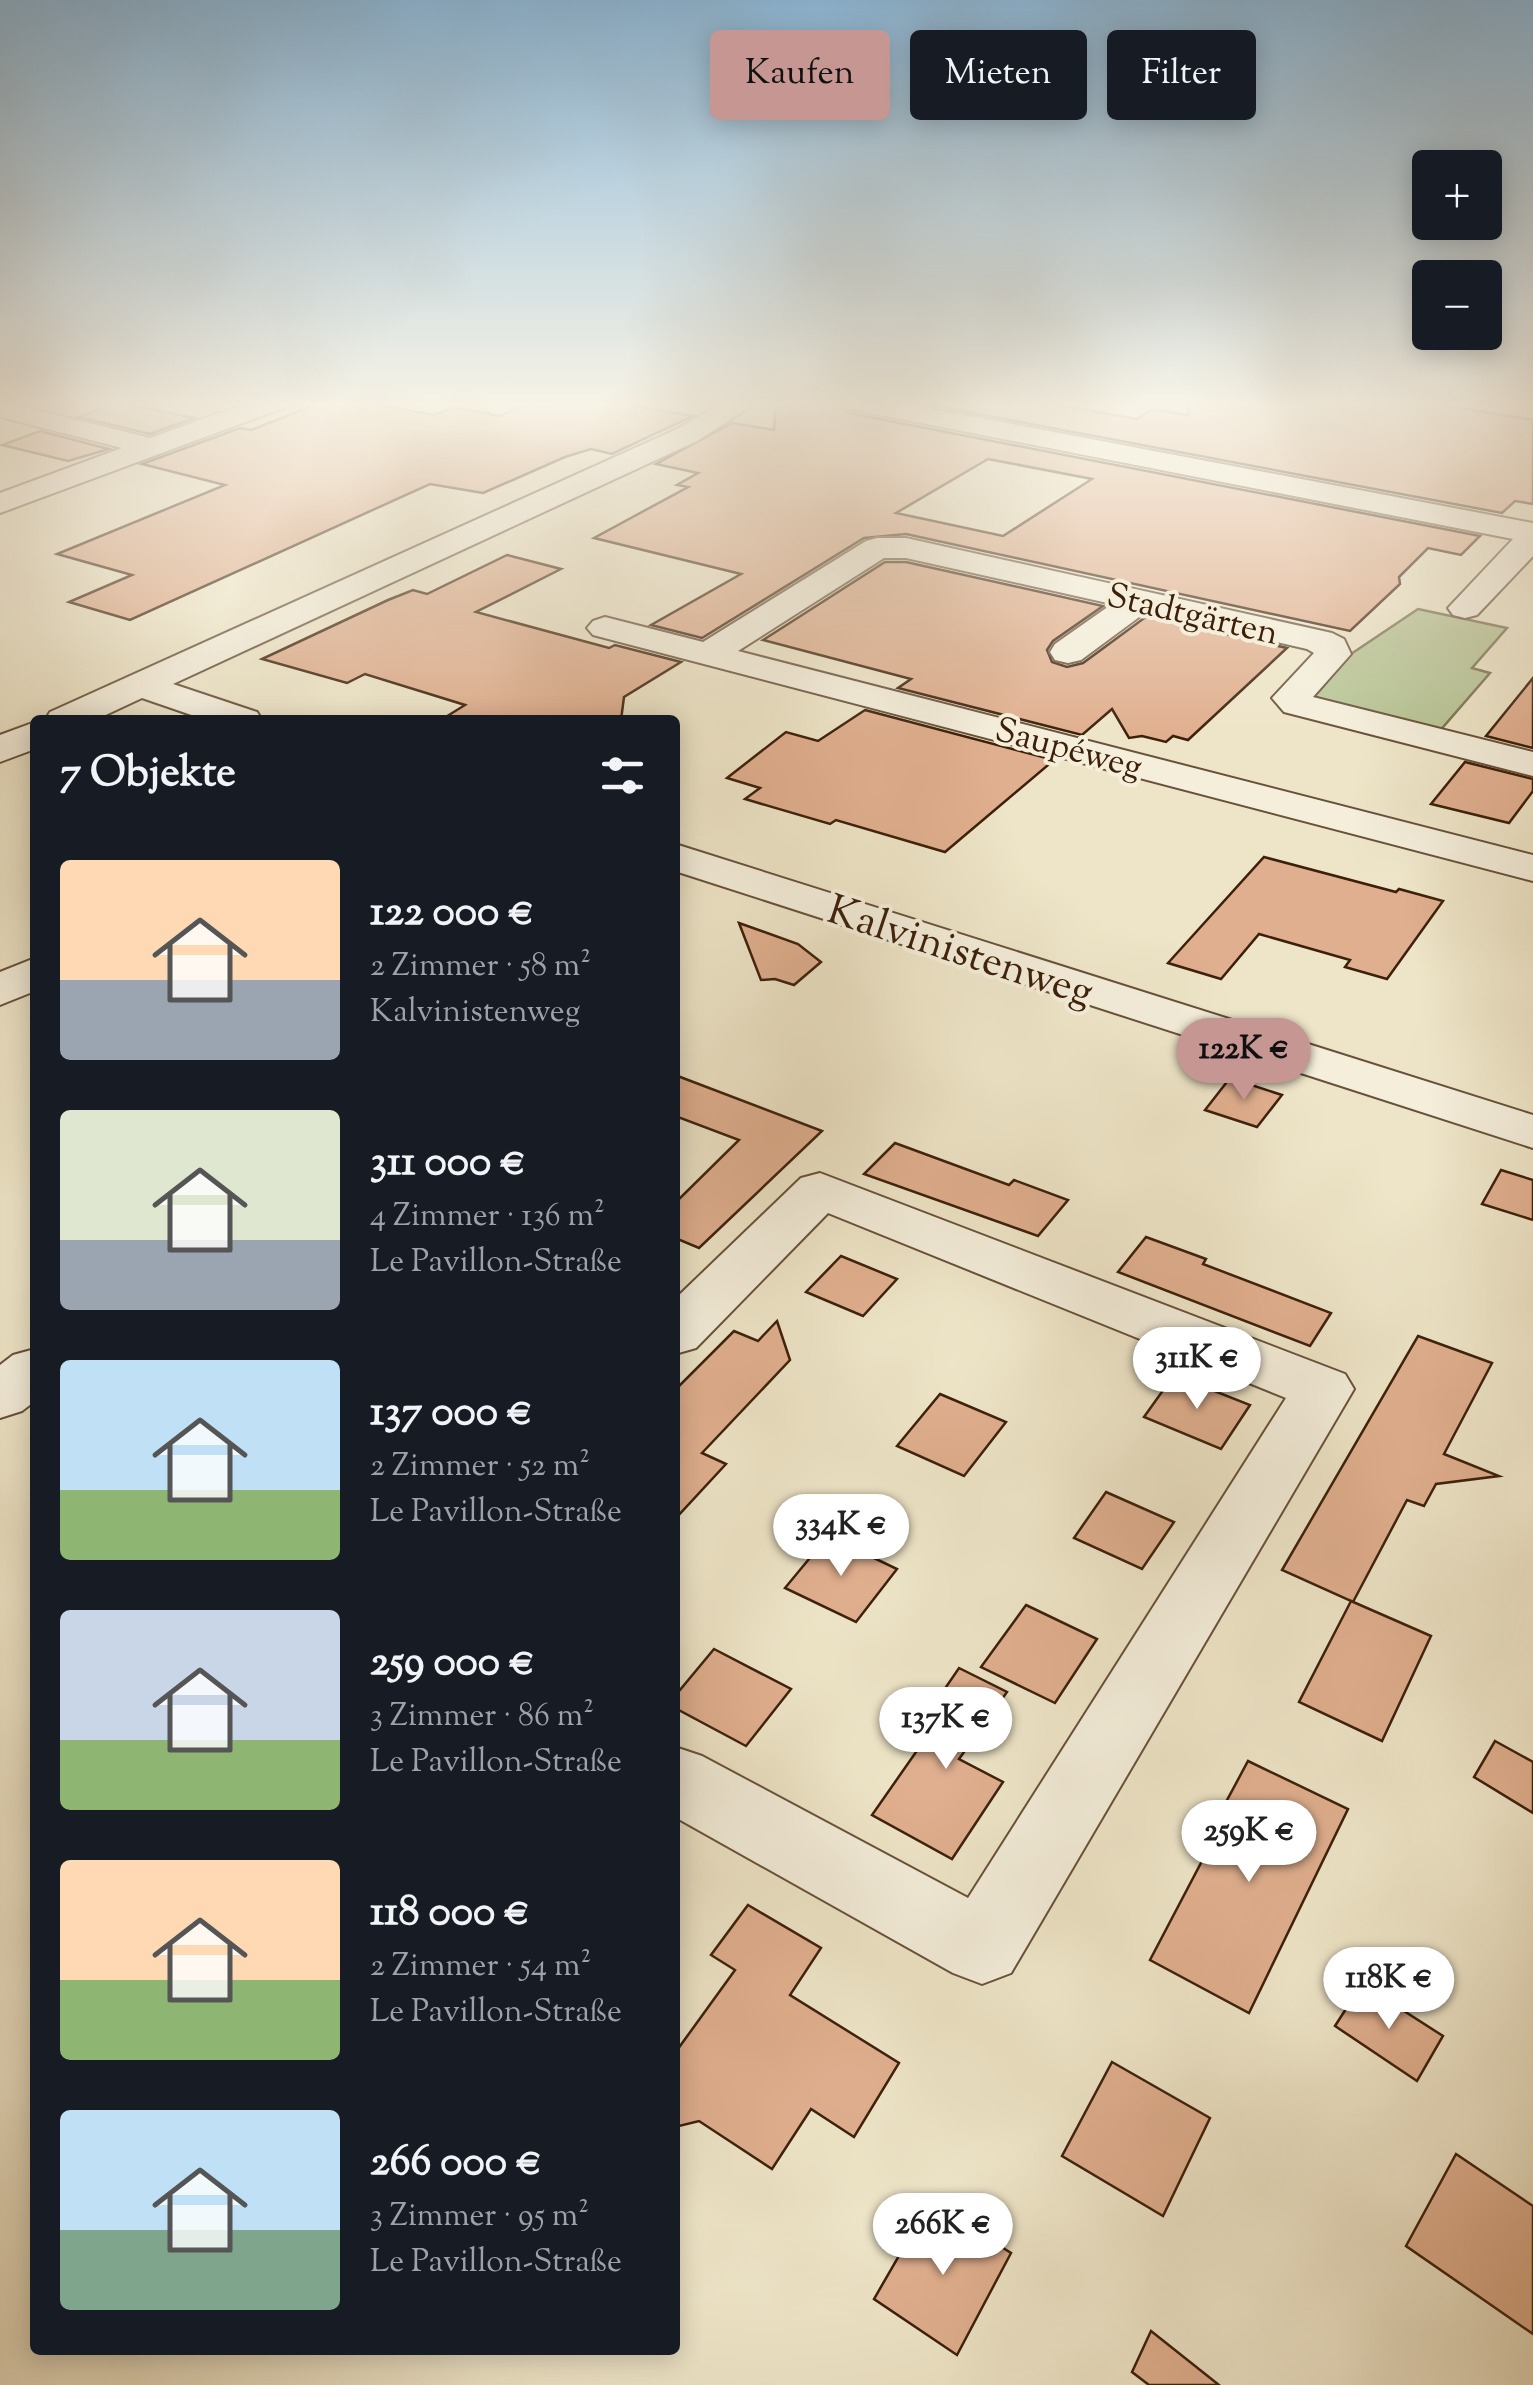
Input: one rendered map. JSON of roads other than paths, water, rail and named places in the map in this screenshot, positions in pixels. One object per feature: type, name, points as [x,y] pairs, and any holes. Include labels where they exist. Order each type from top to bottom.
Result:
[{"type":"street","points":[[75,715],[518,512]]},
{"type":"street","points":[[1417,512],[1533,535]]},
{"type":"street","points":[[1464,608],[1533,535]]},
{"type":"street","name":"Stadtgärten","points":[[709,654],[877,548],[890,546],[1332,647],[1333,654],[1292,698],[1309,710],[1533,764]]},
{"type":"street","points":[[1068,652],[1139,601]]},
{"type":"street","name":"Saupéweg","points":[[605,628],[1533,868]]},
{"type":"street","points":[[139,686],[228,715]]},
{"type":"street","points":[[0,750],[30,736]]},
{"type":"street","name":"Kalvinistenweg","points":[[680,859],[1533,1132]]},
{"type":"street","points":[[0,992],[30,975]]},
{"type":"street","points":[[680,1329],[820,1190],[1323,1389],[982,1947],[680,1782]]},
{"type":"street","points":[[30,1374],[0,1398],[30,1417]]}]
